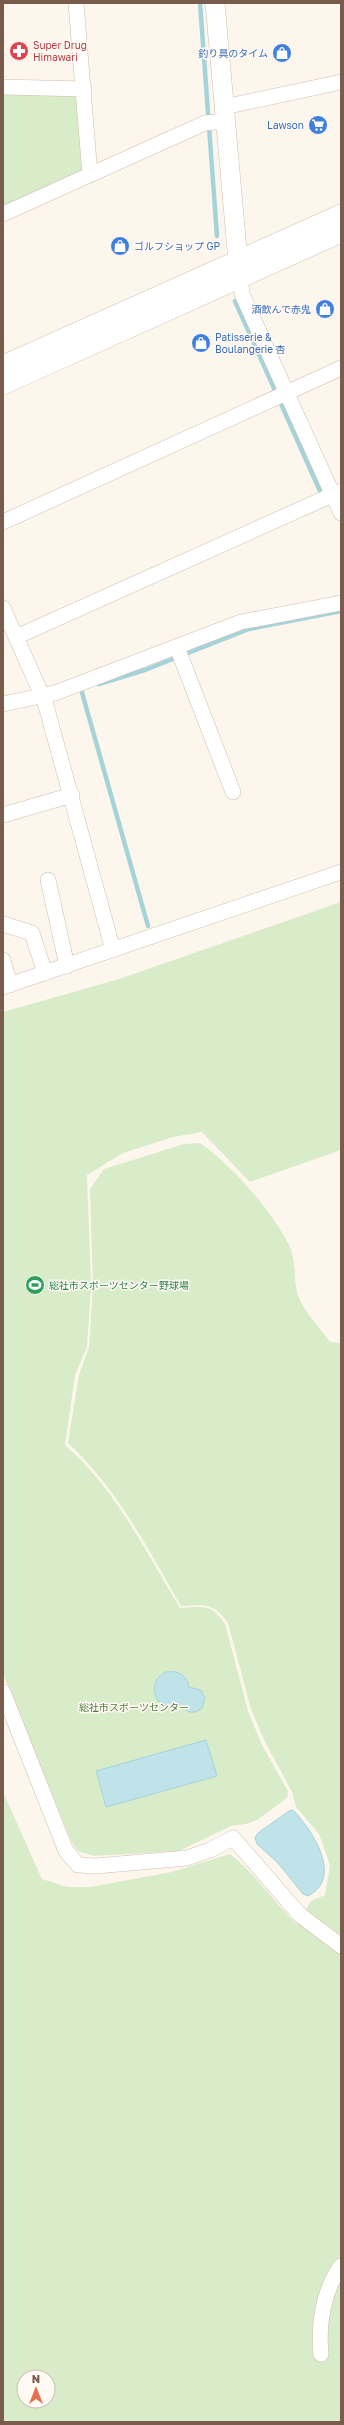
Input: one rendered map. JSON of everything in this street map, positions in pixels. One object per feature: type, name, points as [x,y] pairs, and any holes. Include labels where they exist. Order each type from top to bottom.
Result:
[{"type":"street","points":[[76,3],[90,175]]},
{"type":"street","points":[[215,3],[217,118],[242,294],[281,395],[337,493],[341,513]]},
{"type":"street","points":[[3,214],[217,118],[341,82]]},
{"type":"street","points":[[3,87],[84,89]]},
{"type":"street","points":[[3,385],[239,269],[341,214]]},
{"type":"street","points":[[3,365],[239,269],[341,233]]},
{"type":"street","points":[[3,522],[341,368]]},
{"type":"street","points":[[16,638],[337,493]]},
{"type":"street","points":[[3,704],[44,699],[180,653],[241,622],[341,603]]},
{"type":"street","points":[[3,608],[44,699],[72,795],[113,950]]},
{"type":"street","points":[[180,653],[233,792]]},
{"type":"street","points":[[3,815],[72,795]]},
{"type":"street","points":[[3,960],[7,986],[341,872]]},
{"type":"street","points":[[48,880],[67,966]]},
{"type":"street","points":[[3,924],[32,934],[45,973]]},
{"type":"street","points":[[3,1692],[66,1851],[78,1865],[96,1866],[188,1858],[210,1850],[233,1838],[300,1915],[341,1946]]},
{"type":"street","points":[[321,2354],[321,2325],[324,2301],[332,2279],[341,2266]]},
{"type":"green space","points":[[3,93],[72,95],[79,100],[84,167],[80,173],[3,208]]},
{"type":"green space","name":"総社市スポーツセンター","points":[[341,902],[341,1150],[250,1182],[202,1132],[173,1137],[123,1153],[87,1175],[91,1288],[87,1347],[75,1375],[65,1445],[83,1462],[114,1501],[142,1543],[180,1608],[201,1607],[211,1609],[225,1624],[248,1711],[262,1745],[288,1791],[287,1798],[257,1820],[246,1824],[231,1826],[179,1851],[94,1856],[78,1851],[72,1843],[3,1674],[3,1012],[119,979]]},
{"type":"green space","points":[[200,1143],[225,1163],[249,1188],[271,1216],[291,1250],[296,1287],[303,1306],[330,1342],[341,1343],[341,2422],[3,2422],[3,1792],[42,1879],[67,1887],[90,1887],[172,1872],[230,1854],[248,1870],[297,1924],[311,1901],[325,1895],[330,1865],[319,1834],[296,1807],[292,1792],[265,1742],[251,1709],[228,1623],[218,1611],[208,1606],[181,1606],[144,1541],[117,1499],[102,1479],[68,1443],[79,1375],[89,1347],[93,1286],[90,1189],[104,1169],[184,1144]]},
{"type":"water","points":[[166,1672],[181,1674],[186,1679],[189,1687],[201,1690],[205,1698],[202,1708],[196,1712],[189,1712],[180,1705],[170,1707],[158,1701],[154,1689],[156,1681]]},
{"type":"water","points":[[206,1740],[217,1776],[106,1807],[96,1771]]},
{"type":"water","points":[[293,1810],[316,1841],[324,1866],[324,1877],[318,1888],[308,1896],[303,1894],[278,1863],[257,1844],[255,1838],[258,1833],[289,1811]]},
{"type":"waterway","points":[[200,3],[217,236]]},
{"type":"waterway","points":[[235,301],[320,491]]},
{"type":"waterway","points":[[99,684],[145,670],[249,629],[341,611]]},
{"type":"waterway","points":[[81,689],[148,926]]},
{"type":"place","name":"Super Drug Himawari","points":[[19,51]]},
{"type":"place","name":"釣り具のタイム","points":[[282,53]]},
{"type":"place","name":"Lawson","points":[[318,125]]},
{"type":"place","name":"ゴルフショップ GP","points":[[120,246]]},
{"type":"place","name":"酒飲んで赤鬼","points":[[325,309]]},
{"type":"place","name":"Patisserie & Boulangerie 杏","points":[[201,343]]},
{"type":"place","name":"総社市スポーツセンター野球場","points":[[35,1285]]}]
